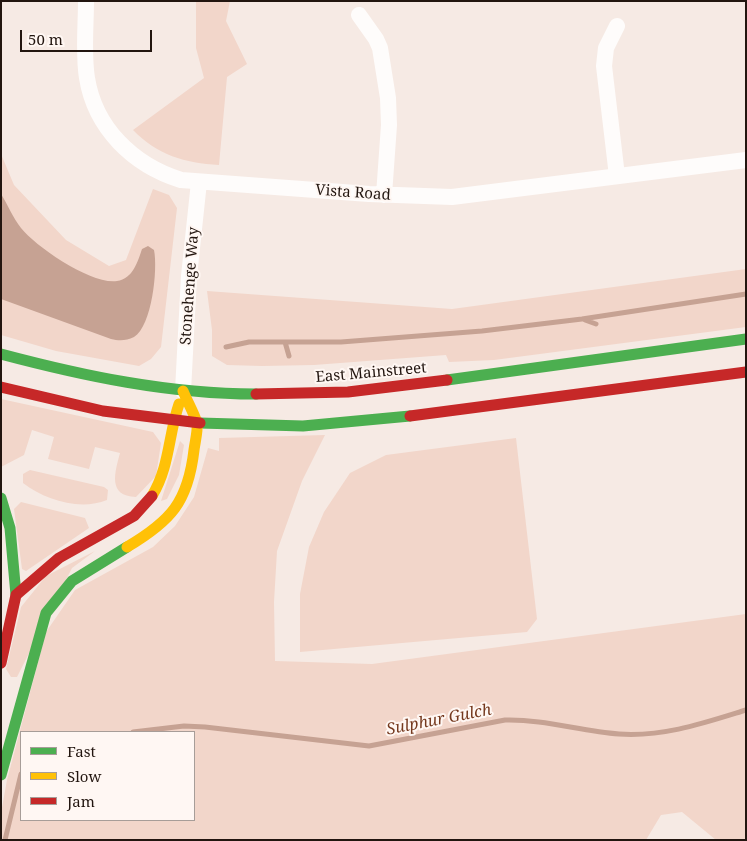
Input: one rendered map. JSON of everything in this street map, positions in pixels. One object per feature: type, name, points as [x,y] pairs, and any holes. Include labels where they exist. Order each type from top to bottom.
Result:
[{"type":"main road","name":"East Mainstreet","points":[[1,354],[110,380],[183,390],[272,394],[388,388],[746,339]]},
{"type":"main road","points":[[1,387],[100,410],[173,421],[197,424],[277,426],[363,422],[746,372]]},
{"type":"main road","name":"Stonehenge Way","points":[[16,595],[59,558],[122,524],[143,508],[161,482],[165,472],[173,421],[183,390]]},
{"type":"main road","name":"Stonehenge Way","points":[[183,390],[197,424]]},
{"type":"main road","points":[[1,775],[41,625],[46,613],[62,591],[88,569],[123,551],[154,531],[176,508],[190,476],[197,424]]},
{"type":"main road","points":[[1,498],[10,528],[16,595],[1,663]]},
{"type":"street","name":"Vista Road","points":[[86,1],[86,76],[94,102],[103,122],[118,142],[140,161],[168,176],[199,182],[384,195],[426,197],[472,196],[746,160]]},
{"type":"street","points":[[359,15],[380,48],[388,98],[389,131],[384,195]]},
{"type":"street","points":[[617,26],[606,48],[604,66],[617,176]]},
{"type":"street","name":"Stonehenge Way","points":[[183,390],[189,276],[199,182]]},
{"type":"shaded area","points":[[196,1],[230,1],[226,21],[247,64],[227,77],[219,165],[183,160],[162,152],[142,139],[133,130],[204,78],[196,48]]},
{"type":"shaded area","points":[[1,154],[14,185],[66,240],[109,266],[126,260],[153,189],[169,195],[177,208],[161,347],[151,359],[139,366],[56,351],[1,335]]},
{"type":"shaded area","points":[[1,194],[18,224],[28,236],[65,263],[94,277],[106,281],[123,280],[134,269],[142,249],[148,246],[154,250],[154,283],[149,310],[140,331],[134,337],[122,340],[111,339],[1,299]]},
{"type":"shaded area","points":[[746,269],[746,327],[494,360],[449,362],[446,355],[314,365],[262,366],[227,365],[212,356],[212,330],[207,291],[452,309]]},
{"type":"shaded area","points":[[1,399],[153,432],[161,443],[156,476],[136,497],[127,496],[117,488],[115,482],[120,453],[95,447],[89,469],[48,459],[54,437],[32,430],[24,455],[1,467]]},
{"type":"shaded area","points":[[325,435],[302,481],[277,551],[274,602],[275,661],[372,664],[746,614],[746,840],[716,840],[682,812],[661,815],[646,840],[1,840],[1,813],[7,780],[46,632],[75,590],[153,547],[175,526],[194,497],[208,448],[219,451],[219,438]]},
{"type":"shaded area","points":[[516,438],[537,619],[527,632],[300,652],[300,594],[309,547],[324,512],[350,473],[386,455]]},
{"type":"shaded area","points":[[180,441],[184,445],[179,475],[167,499],[161,501]]},
{"type":"shaded area","points":[[30,470],[104,487],[108,490],[107,500],[97,503],[74,504],[52,499],[23,483],[23,474]]},
{"type":"shaded area","points":[[21,502],[85,518],[89,528],[26,571],[22,569],[14,509]]},
{"type":"shaded area","points":[[95,551],[72,568],[17,677],[11,677],[6,669],[21,607],[46,576]]},
{"type":"waterway","points":[[226,347],[249,342],[341,342],[482,331],[582,319],[746,294]]},
{"type":"waterway","points":[[585,320],[596,324]]},
{"type":"waterway","points":[[285,342],[289,356]]},
{"type":"waterway","name":"Sulphur Gulch","points":[[142,731],[184,726],[205,727],[369,746],[505,720],[534,721],[619,734],[652,733],[684,728],[746,710]]},
{"type":"waterway","points":[[5,840],[20,778]]},
{"type":"traffic: fast","points":[[447,380],[746,339]]},
{"type":"traffic: fast","points":[[1,354],[64,370],[127,382],[191,391],[256,394]]},
{"type":"traffic: fast","points":[[200,423],[303,426],[410,416]]},
{"type":"traffic: fast","points":[[1,498],[10,528],[16,595]]},
{"type":"traffic: fast","points":[[1,775],[46,613],[72,581],[127,547]]},
{"type":"traffic: slow","points":[[127,547],[166,519],[182,497],[191,468],[197,426],[183,391]]},
{"type":"traffic: slow","points":[[152,496],[166,462],[179,404]]},
{"type":"traffic: jam","points":[[410,416],[746,372]]},
{"type":"traffic: jam","points":[[256,394],[348,392],[447,380]]},
{"type":"traffic: jam","points":[[1,387],[103,411],[200,423]]},
{"type":"traffic: jam","points":[[1,663],[16,595],[59,558],[134,516],[152,496]]}]
